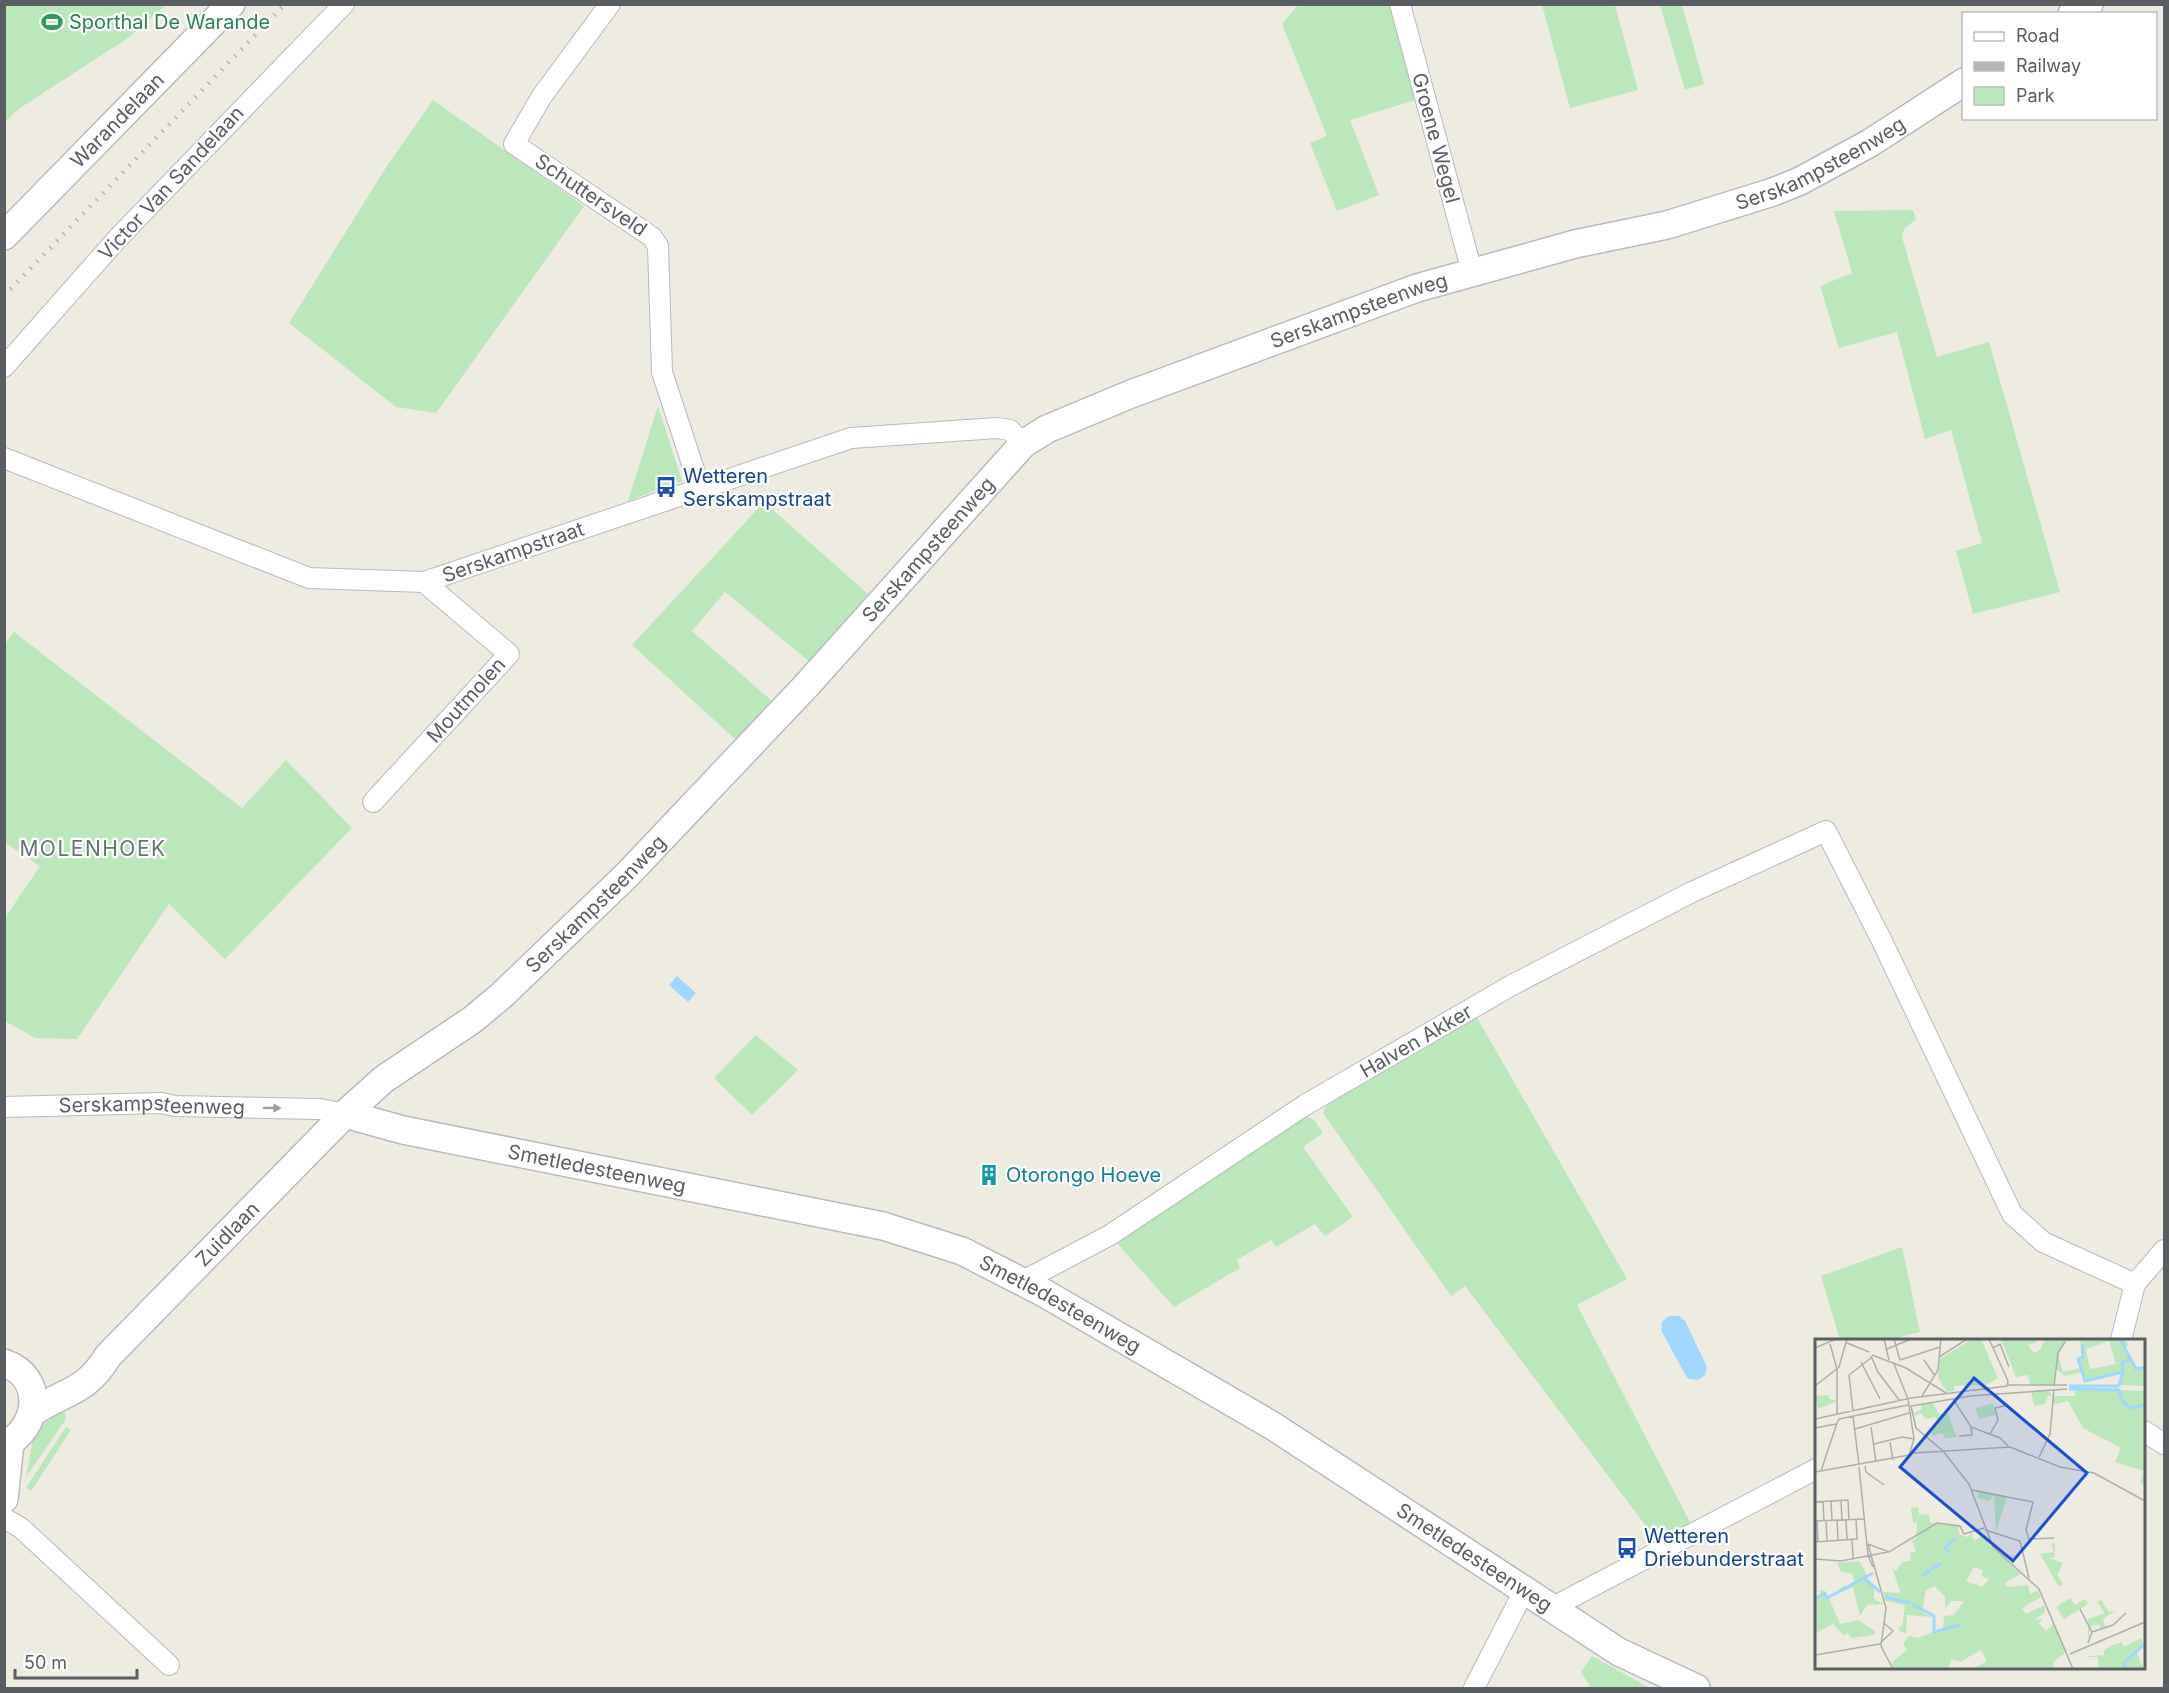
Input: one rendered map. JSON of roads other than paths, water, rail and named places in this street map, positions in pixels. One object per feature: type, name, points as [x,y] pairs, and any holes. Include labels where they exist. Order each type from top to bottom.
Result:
[{"type":"street","name":"Warandelaan","points":[[4,236],[231,4]]},
{"type":"street","name":"Victor Van Sandelaan","points":[[4,367],[118,238],[344,4]]},
{"type":"street","name":"Schuttersveld","points":[[610,4],[542,96],[514,144],[652,237],[658,246],[662,372],[700,488]]},
{"type":"street","name":"Groene Wegel","points":[[1400,4],[1472,272]]},
{"type":"street","points":[[2075,12],[2089,4]]},
{"type":"street","name":"Serskampsteenweg","points":[[4,1107],[161,1103],[175,1106],[320,1109],[345,1114],[384,1079],[472,1020],[502,995],[627,875],[806,686],[1023,444],[1047,429],[1131,394],[1344,313],[1472,272],[1575,244],[1667,225],[1773,192],[1800,181],[1870,143],[1962,83]]},
{"type":"street","name":"Serskampstraat","points":[[4,458],[309,578],[424,582],[851,438],[997,428],[1010,430],[1023,444]]},
{"type":"street","name":"Moutmolen","points":[[373,802],[509,654],[424,582]]},
{"type":"street","name":"Halven Akker","points":[[1023,1281],[1110,1235],[1305,1105],[1512,984],[1692,892],[1826,831],[1882,941],[2012,1214],[2043,1242],[2135,1284]]},
{"type":"street","name":"Smetledesteenweg","points":[[345,1114],[404,1130],[883,1226],[938,1241],[1023,1281],[1273,1426],[1619,1652],[1696,1689]]},
{"type":"street","name":"Zuidlaan","points":[[33,1412],[69,1395],[90,1380],[108,1356],[345,1114]]},
{"type":"street","points":[[2121,1339],[2135,1284],[2164,1250]]},
{"type":"street","name":"Zuidlaan","points":[[29,1385],[45,1385],[63,1380],[108,1356]]},
{"type":"street","points":[[4,1363],[18,1371],[29,1385],[34,1401],[33,1412],[26,1430],[7,1444],[4,1499]]},
{"type":"street","points":[[2145,1432],[2164,1444]]},
{"type":"street","points":[[1553,1607],[1815,1470]]},
{"type":"street","points":[[4,1518],[21,1527],[170,1665]]},
{"type":"street","points":[[1474,1689],[1525,1589]]},
{"type":"water","points":[[677,976],[696,993],[688,1002],[669,985]]},
{"type":"water","points":[[1669,1316],[1679,1316],[1685,1321],[1707,1367],[1705,1375],[1698,1380],[1689,1379],[1686,1376],[1661,1330],[1662,1322]]},
{"type":"railway","points":[[4,296],[285,4]]},
{"type":"place","name":"Sporthal De Warande","points":[[52,22]]},
{"type":"place","name":"Wetteren Serskampstraat","points":[[666,487]]},
{"type":"place","name":"Otorongo Hoeve","points":[[989,1175]]},
{"type":"place","name":"Wetteren Driebunderstraat","points":[[1627,1548]]},
{"type":"district","name":"MOLENHOEK","points":[[93,849]]}]
